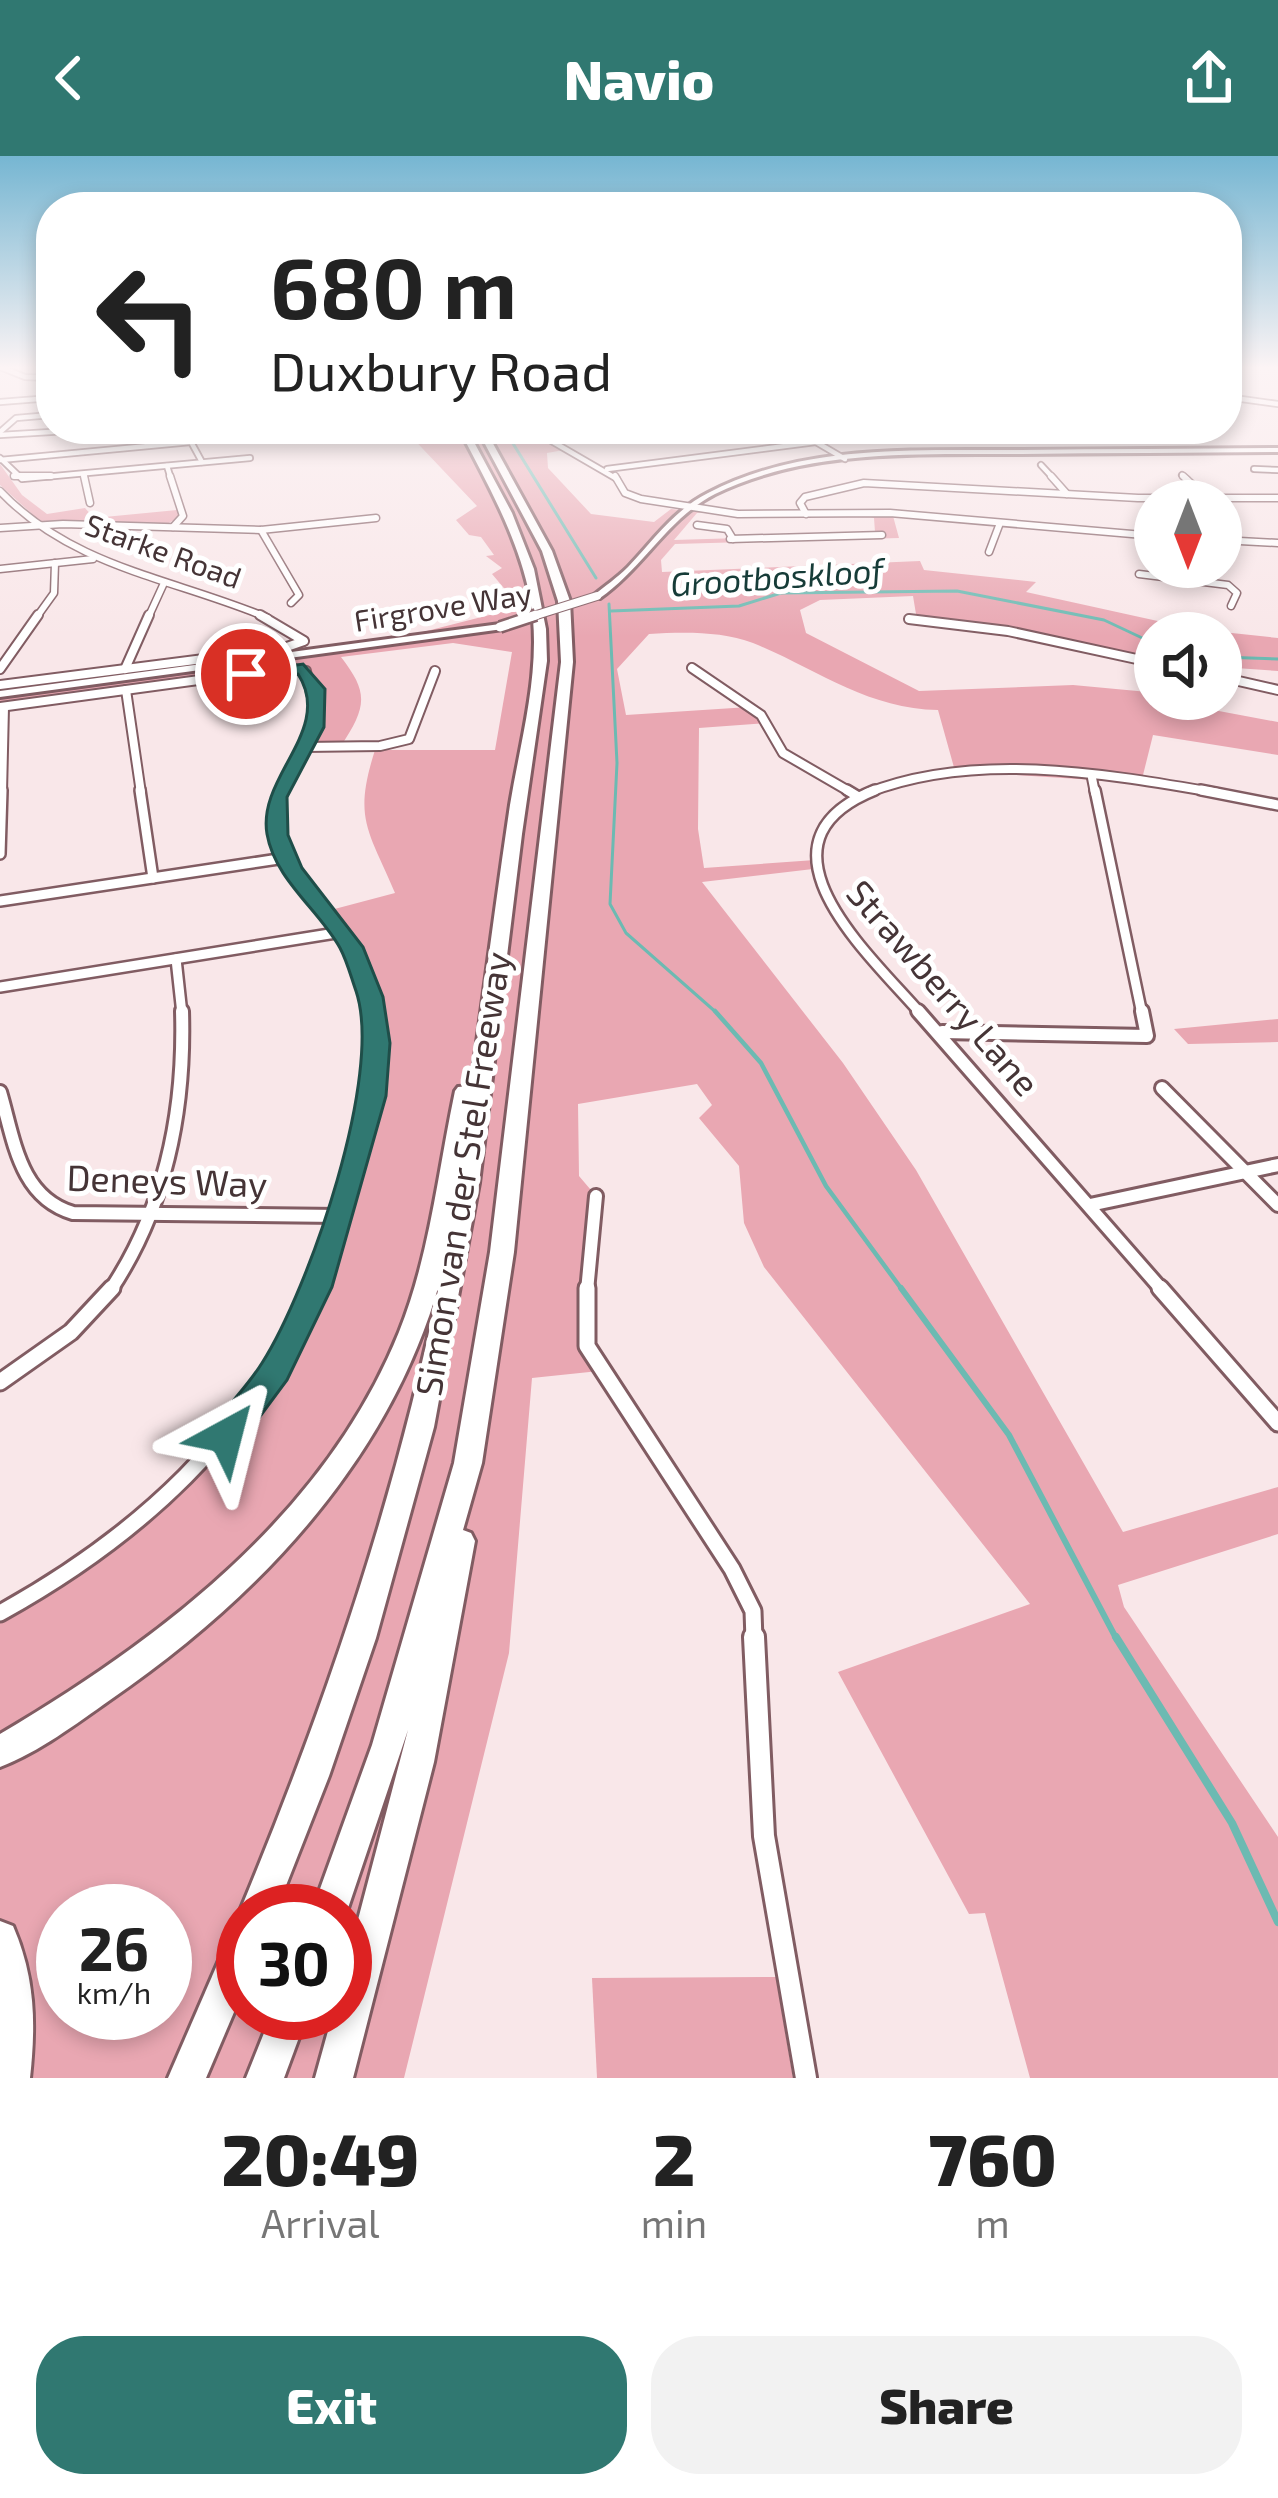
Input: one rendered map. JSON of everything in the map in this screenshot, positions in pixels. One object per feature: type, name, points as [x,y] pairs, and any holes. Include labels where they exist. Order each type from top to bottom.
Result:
[{"type":"highway","name":"Simon van der Stel Freeway","points":[[268,1884],[338,1704],[410,1480],[454,1259],[541,661],[542,609],[530,562],[477,457]]},
{"type":"highway","name":"Simon van der Stel Freeway","points":[[339,1884],[400,1706],[468,1463],[502,1252],[568,632],[557,574],[496,457]]},
{"type":"highway","points":[[0,1752],[77,1704],[210,1602],[273,1541],[352,1444],[411,1334],[470,1069],[488,1018]]},
{"type":"highway","points":[[334,2078],[440,1665],[466,1514],[468,1463]]},
{"type":"highway","points":[[0,1939],[10,1958],[17,2006],[11,2078]]},
{"type":"highway","points":[[187,2078],[216,2011]]},
{"type":"highway","points":[[266,2078],[280,2040]]},
{"type":"street","points":[[199,457],[202,462]]},
{"type":"street","points":[[583,457],[607,469],[631,496],[688,507],[879,513],[1134,534]]},
{"type":"street","points":[[607,469],[704,457]]},
{"type":"street","points":[[841,457],[845,459]]},
{"type":"street","name":"Firgrove Way","points":[[0,689],[500,627],[597,596],[620,580],[688,507],[753,477],[845,459],[956,457]]},
{"type":"street","points":[[1,459],[17,479],[250,458]]},
{"type":"street","points":[[671,461],[692,473]]},
{"type":"street","points":[[1041,465],[1067,494]]},
{"type":"street","points":[[167,466],[183,516],[172,528]]},
{"type":"street","points":[[1254,470],[1278,470]]},
{"type":"street","points":[[84,474],[90,503]]},
{"type":"street","points":[[1182,475],[1187,480]]},
{"type":"street","points":[[806,514],[800,503],[806,496],[854,483],[1134,496]]},
{"type":"street","name":"Starke Road","points":[[0,491],[38,525],[94,559],[262,614],[303,640],[292,648],[125,669]]},
{"type":"street","points":[[1242,498],[1278,498]]},
{"type":"street","points":[[697,525],[727,529],[732,539],[882,537],[879,513]]},
{"type":"street","points":[[0,528],[262,530],[376,518]]},
{"type":"street","points":[[989,552],[1000,523]]},
{"type":"street","points":[[262,530],[299,595],[292,603]]},
{"type":"street","points":[[1242,541],[1278,543]]},
{"type":"street","points":[[0,569],[94,559]]},
{"type":"street","points":[[0,669],[54,592],[56,563]]},
{"type":"street","points":[[0,689],[125,669],[128,652],[153,617],[164,583]]},
{"type":"street","points":[[1231,606],[1237,593],[1233,588]]},
{"type":"street","points":[[908,620],[1008,631],[1134,658]]},
{"type":"street","points":[[692,668],[761,715],[774,742],[799,765],[856,796],[955,771],[1091,778],[1278,805]]},
{"type":"street","points":[[0,854],[2,707],[307,670],[319,698],[318,718],[277,797],[275,819],[285,858],[342,932],[370,997],[377,1043],[373,1096],[339,1216],[316,1287],[292,1340],[226,1436],[114,1544],[0,1613]]},
{"type":"street","points":[[305,747],[405,741],[435,671]]},
{"type":"street","points":[[1242,682],[1278,690]]},
{"type":"street","points":[[126,690],[153,878]]},
{"type":"street","points":[[942,1032],[1147,1036],[1091,778]]},
{"type":"street","name":"Strawberry Lane","points":[[856,796],[839,809],[815,860],[818,887],[834,914],[942,1032],[1278,1424]]},
{"type":"street","points":[[0,901],[285,858]]},
{"type":"street","points":[[0,987],[342,932]]},
{"type":"street","points":[[0,1382],[94,1310],[131,1261],[153,1212],[183,1067],[176,959]]},
{"type":"street","points":[[1162,1088],[1278,1205]]},
{"type":"street","name":"Deneys Way","points":[[0,1092],[39,1201],[73,1213],[339,1216]]},
{"type":"street","points":[[1090,1205],[1278,1165]]},
{"type":"street","points":[[596,1196],[583,1329],[587,1346],[739,1580],[753,1611],[764,1836],[806,2078]]},
{"type":"shaded area","points":[[430,457],[547,457],[548,468],[591,514],[654,522],[671,509],[704,512],[697,513],[674,540],[869,534],[875,532],[874,518],[867,516],[893,516],[899,538],[675,544],[661,560],[662,572],[920,561],[924,570],[1036,582],[1026,592],[1134,616],[1134,658],[1043,637],[909,619],[916,614],[913,596],[820,600],[800,610],[806,633],[919,691],[1073,685],[1134,691],[1134,720],[1242,720],[1242,715],[1278,722],[1278,755],[1153,735],[1141,783],[955,771],[938,710],[865,695],[753,643],[728,636],[649,634],[617,669],[626,715],[749,707],[766,723],[699,728],[698,829],[704,868],[815,860],[813,869],[702,882],[843,1063],[916,1170],[1123,1532],[1278,1487],[1278,1534],[1118,1585],[1124,1607],[1278,1837],[1278,2078],[1030,2078],[985,1913],[969,1914],[838,1672],[1030,1604],[764,1267],[744,1223],[739,1166],[699,1118],[712,1105],[697,1084],[578,1104],[579,1176],[596,1196],[583,1329],[599,1371],[532,1378],[509,1653],[404,2078],[0,2078],[0,1613],[44,1591],[225,1437],[317,1287],[372,1096],[371,997],[327,911],[395,893],[371,838],[365,809],[375,750],[495,750],[512,652],[453,643],[341,657],[356,680],[361,700],[356,721],[340,747],[305,747],[318,707],[315,688],[303,669],[0,707],[0,694],[336,649],[333,644],[419,633],[509,610],[514,600],[492,574],[502,568],[486,556],[494,555],[481,537],[469,535],[456,520],[477,506]]},
{"type":"shaded area","points":[[0,464],[22,495],[47,514],[85,508],[94,518],[177,510],[180,517],[163,526],[42,523],[0,485]]},
{"type":"shaded area","points":[[1242,634],[1278,638],[1278,671],[1242,668]]},
{"type":"shaded area","points":[[1278,1019],[1278,1042],[1188,1044],[1174,1029]]},
{"type":"shaded area","points":[[776,1977],[793,2078],[597,2078],[592,1978]]},
{"type":"waterway","points":[[521,457],[596,578]]},
{"type":"waterway","name":"Grootboskloof","points":[[611,611],[739,606],[781,593],[957,591],[1104,620],[1134,634]]},
{"type":"waterway","points":[[609,604],[617,763],[610,904],[626,933],[716,1013]]},
{"type":"waterway","name":"Grootboskloof","points":[[1242,658],[1278,659]]},
{"type":"waterway","points":[[716,1013],[761,1063],[826,1186],[903,1291]]},
{"type":"waterway","points":[[901,1288],[1009,1435],[1117,1640]]},
{"type":"waterway","points":[[1116,1637],[1232,1823],[1278,1922]]},
{"type":"route","points":[[226,1436],[275,1371],[316,1287],[373,1096],[377,1043],[376,1017],[351,947],[292,869],[277,835],[277,797],[315,727],[320,709],[316,689],[303,669],[246,674]]}]
